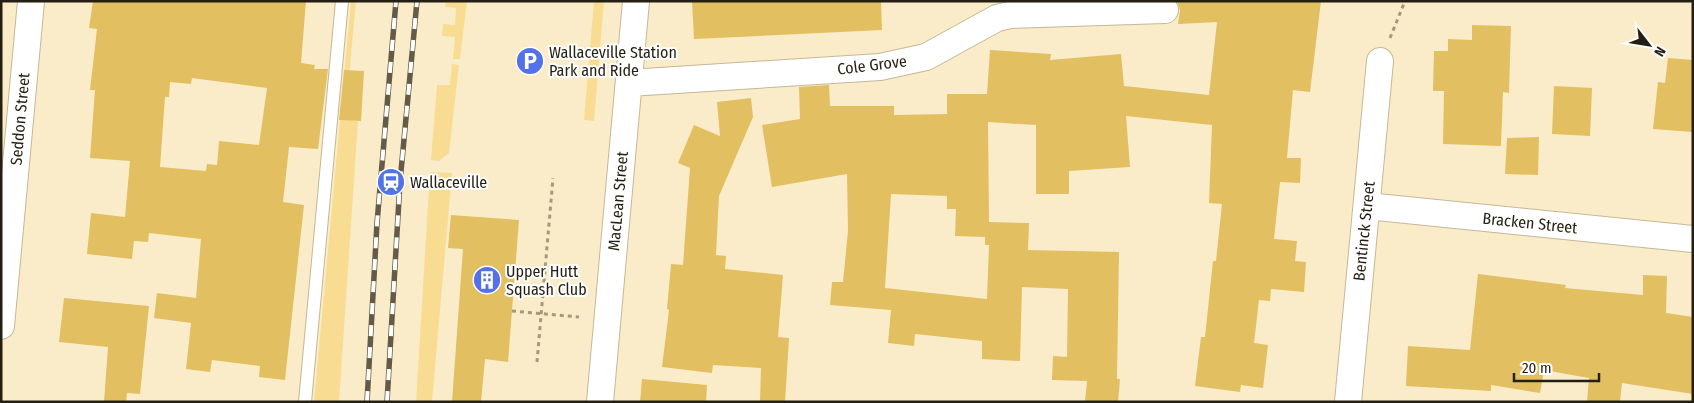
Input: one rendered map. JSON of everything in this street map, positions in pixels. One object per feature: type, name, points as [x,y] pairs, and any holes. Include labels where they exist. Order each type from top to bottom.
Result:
[{"type":"street","name":"Seddon Street","points":[[1,326],[31,1]]},
{"type":"street","name":"MacLean Street","points":[[600,402],[636,1]]},
{"type":"street","name":"Cole Grove","points":[[629,83],[880,67],[926,57],[997,18],[1010,15],[1165,10]]},
{"type":"street","name":"Bentinck Street","points":[[1348,402],[1380,61]]},
{"type":"street","name":"Bracken Street","points":[[1367,206],[1693,239]]},
{"type":"lane","points":[[305,402],[342,1]]},
{"type":"path","points":[[1380,61],[1405,1]]},
{"type":"path","points":[[537,362],[553,178]]},
{"type":"path","points":[[512,311],[578,317]]},
{"type":"shaded area","points":[[351,1],[356,1],[345,120],[358,121],[339,402],[314,402]]},
{"type":"shaded area","points":[[446,1],[467,1],[460,59],[453,59],[455,37],[442,36],[443,24],[455,25],[456,8],[445,7]]},
{"type":"shaded area","points":[[594,1],[604,1],[594,121],[584,120]]},
{"type":"shaded area","points":[[452,64],[459,65],[449,153],[439,161],[431,160],[437,85],[450,85]]},
{"type":"shaded area","points":[[430,172],[452,173],[432,402],[416,402]]},
{"type":"building","points":[[93,1],[306,1],[301,63],[315,65],[314,69],[328,69],[318,149],[289,147],[283,202],[304,205],[285,380],[259,377],[260,366],[212,360],[210,372],[186,369],[191,323],[154,318],[157,293],[196,298],[201,239],[149,233],[148,242],[134,241],[132,259],[87,254],[91,213],[125,217],[130,161],[90,158],[95,90],[90,90],[97,29],[89,28]],"holes":[[[192,78],[267,88],[259,145],[219,141],[217,165],[207,164],[206,171],[160,167],[165,97],[169,97],[170,82],[191,84]]]},
{"type":"building","points":[[692,1],[881,1],[882,30],[694,39]]},
{"type":"building","points":[[1177,1],[1321,1],[1310,92],[1293,90],[1287,158],[1301,158],[1300,183],[1280,182],[1274,239],[1297,241],[1295,261],[1306,262],[1304,292],[1271,289],[1270,301],[1259,300],[1254,343],[1268,345],[1263,388],[1241,385],[1240,392],[1195,386],[1201,337],[1205,337],[1213,261],[1216,261],[1222,204],[1209,203],[1212,125],[1126,116],[1130,167],[1069,171],[1069,194],[1036,194],[1036,125],[988,122],[989,222],[1029,223],[1028,250],[1119,252],[1117,379],[1120,379],[1118,402],[1085,402],[1087,381],[1052,380],[1053,356],[1067,357],[1068,289],[1022,287],[1020,361],[982,359],[982,341],[915,334],[914,346],[888,343],[891,310],[830,305],[832,282],[843,282],[848,231],[847,174],[772,187],[762,125],[800,119],[799,87],[829,85],[830,106],[894,106],[894,115],[947,114],[947,94],[987,94],[990,50],[1051,54],[1050,60],[1121,54],[1124,86],[1209,95],[1217,22],[1178,24],[1180,10]],"holes":[[[891,194],[947,196],[947,209],[956,209],[955,236],[985,237],[985,245],[989,245],[987,299],[885,288]]]},
{"type":"building","points":[[1472,25],[1511,26],[1509,93],[1503,92],[1501,146],[1443,144],[1444,91],[1433,91],[1434,51],[1448,51],[1448,39],[1472,40]]},
{"type":"building","points":[[1668,58],[1693,60],[1693,132],[1653,129],[1658,82],[1665,83]]},
{"type":"building","points":[[344,70],[364,71],[361,121],[339,120]]},
{"type":"building","points":[[1554,86],[1592,88],[1590,136],[1552,134]]},
{"type":"building","points":[[751,98],[753,117],[719,196],[716,255],[726,256],[725,269],[783,275],[778,337],[789,338],[785,402],[760,402],[761,368],[713,365],[712,373],[662,367],[669,310],[667,309],[671,264],[683,265],[690,168],[678,163],[694,125],[720,136],[717,102]]},
{"type":"building","points":[[1539,137],[1538,175],[1505,174],[1507,138]]},
{"type":"building","name":"Upper Hutt Squash Club","points":[[451,215],[519,220],[508,362],[485,359],[481,402],[452,402],[463,249],[448,248]]},
{"type":"building","points":[[1478,274],[1566,285],[1565,288],[1643,295],[1643,275],[1667,276],[1666,313],[1693,317],[1693,394],[1622,383],[1620,402],[1587,402],[1589,378],[1544,370],[1540,393],[1491,385],[1491,391],[1406,386],[1408,346],[1470,350]]},
{"type":"building","points":[[64,298],[149,306],[140,394],[127,393],[126,402],[104,402],[108,347],[59,342]]},
{"type":"building","points":[[642,379],[707,385],[706,402],[640,402]]},
{"type":"railway","points":[[367,402],[377,223],[396,1]]},
{"type":"railway","points":[[387,402],[400,182],[417,1]]},
{"type":"place","name":"Wallaceville Station Park and Ride","points":[[530,61]]},
{"type":"place","name":"Wallaceville","points":[[391,182]]},
{"type":"place","name":"Upper Hutt Squash Club","points":[[487,280]]}]
